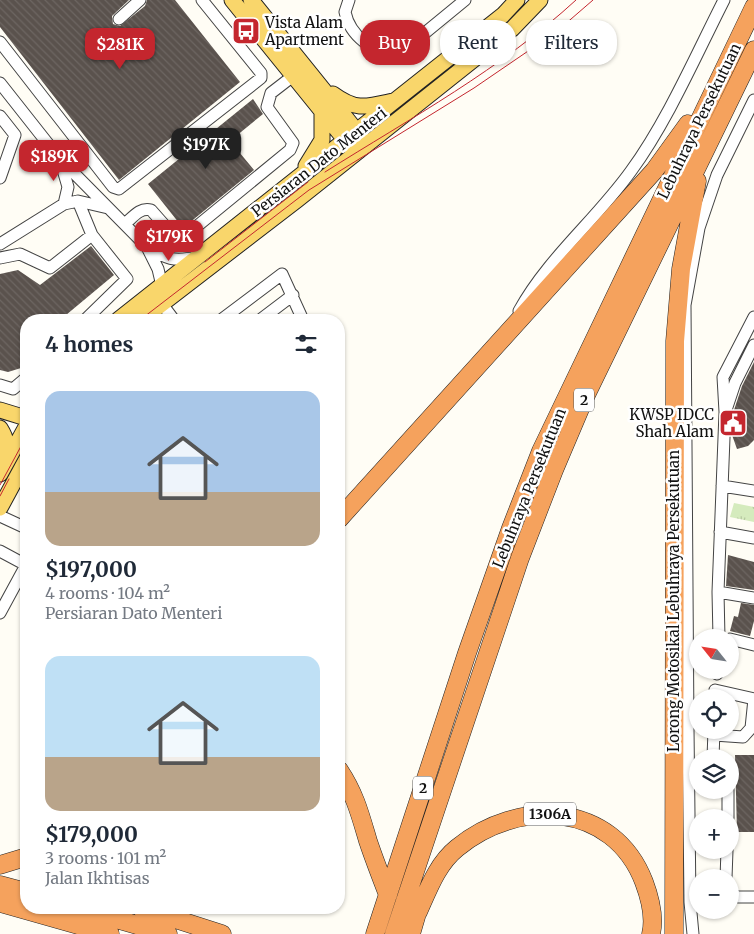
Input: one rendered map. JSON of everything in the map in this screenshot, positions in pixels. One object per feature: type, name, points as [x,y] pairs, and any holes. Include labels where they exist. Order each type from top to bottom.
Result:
[{"type":"highway","name":"Lebuhraya Persekutuan","points":[[375,934],[470,644],[511,528],[541,451],[754,7]]},
{"type":"highway","name":"Lebuhraya Persekutuan","points":[[394,934],[520,558],[554,470],[585,397],[754,50]]},
{"type":"highway","points":[[345,512],[654,171],[712,92]]},
{"type":"highway","points":[[674,934],[675,341],[681,269],[703,156]]},
{"type":"highway","points":[[345,779],[361,813],[368,840],[388,896]]},
{"type":"highway","name":"1306A","points":[[418,912],[431,882],[443,863],[457,848],[481,832],[523,815],[556,814],[587,821],[618,842],[630,855],[639,870],[650,899],[651,934]]},
{"type":"highway","points":[[411,934],[428,877],[426,836]]},
{"type":"highway","points":[[0,865],[20,859]]},
{"type":"highway","points":[[0,865],[20,870]]},
{"type":"highway","points":[[0,885],[20,890]]},
{"type":"highway","points":[[0,903],[20,908]]},
{"type":"highway","points":[[39,914],[79,934]]},
{"type":"highway","points":[[40,914],[110,934]]},
{"type":"highway","points":[[99,914],[168,934]]},
{"type":"highway","points":[[160,914],[223,934]]},
{"type":"highway","points":[[189,914],[223,934]]},
{"type":"main road","points":[[232,0],[322,112],[350,136]]},
{"type":"main road","points":[[251,0],[314,80],[350,136],[361,149]]},
{"type":"main road","name":"Persiaran Dato Menteri","points":[[126,314],[503,16],[517,0]]},
{"type":"main road","name":"Persiaran Dato Menteri","points":[[149,314],[512,29],[540,0]]},
{"type":"main road","points":[[314,80],[348,105],[362,108],[396,101]]},
{"type":"main road","points":[[298,177],[314,156],[322,140],[322,112]]},
{"type":"main road","points":[[1,418],[20,410]]},
{"type":"main road","points":[[1,418],[20,426]]},
{"type":"main road","points":[[0,470],[8,448],[1,418]]},
{"type":"main road","points":[[0,474],[20,437]]},
{"type":"main road","points":[[0,508],[20,471]]},
{"type":"main road","points":[[345,505],[372,482]]},
{"type":"street","points":[[120,18],[140,0]]},
{"type":"street","points":[[113,187],[123,188],[261,78],[261,73],[202,0]]},
{"type":"street","points":[[349,0],[345,12],[353,31],[371,46],[390,54],[398,55],[402,54],[465,0]]},
{"type":"street","points":[[508,333],[533,287],[631,171],[654,136],[724,0]]},
{"type":"street","points":[[0,42],[113,187],[112,210]]},
{"type":"street","points":[[125,224],[142,209],[147,209],[151,210],[174,236],[180,238],[186,236],[290,150],[293,143],[267,107],[271,93],[293,76]]},
{"type":"street","points":[[0,83],[60,159],[148,247],[164,258],[179,260],[201,256]]},
{"type":"street","name":"Lorong Motosikal Lebuhraya Persekutuan","points":[[692,934],[688,728],[686,306],[699,228],[717,175],[754,100]]},
{"type":"street","points":[[0,116],[15,135],[0,178]]},
{"type":"street","points":[[60,159],[66,173],[68,187],[64,204]]},
{"type":"street","points":[[0,244],[64,204],[78,201],[93,203],[112,210]]},
{"type":"street","points":[[78,201],[92,235],[127,279],[91,314]]},
{"type":"street","points":[[0,258],[20,254],[50,268],[92,235]]},
{"type":"street","points":[[148,247],[158,269],[162,286]]},
{"type":"street","points":[[228,314],[282,274],[301,314]]},
{"type":"street","points":[[268,314],[293,295]]},
{"type":"street","points":[[162,304],[170,314]]},
{"type":"street","points":[[720,629],[718,592],[725,412],[723,376],[754,316]]},
{"type":"street","points":[[725,412],[734,383],[754,345]]},
{"type":"street","points":[[0,385],[13,389],[20,383]]},
{"type":"street","points":[[722,486],[753,489]]},
{"type":"street","points":[[0,516],[20,523]]},
{"type":"street","points":[[720,532],[754,538]]},
{"type":"street","points":[[0,551],[20,562]]},
{"type":"street","points":[[0,613],[20,576]]},
{"type":"street","points":[[718,592],[754,598]]},
{"type":"street","points":[[739,641],[754,645]]},
{"type":"street","points":[[739,696],[754,699],[751,728],[743,737],[739,736]]},
{"type":"street","points":[[675,746],[688,728]]},
{"type":"street","points":[[739,897],[754,897]]},
{"type":"green space","points":[[734,503],[754,507],[754,522],[730,517]]},
{"type":"building","points":[[0,0],[129,0],[112,16],[113,24],[120,26],[145,6],[147,0],[175,0],[240,82],[119,180],[0,27]]},
{"type":"building","points":[[253,99],[263,114],[230,141],[254,170],[183,228],[148,184]]},
{"type":"building","points":[[91,246],[114,275],[67,314],[20,314],[20,368],[8,372],[0,370],[0,274],[18,270],[40,285]]},
{"type":"building","points":[[754,362],[754,440],[748,446],[737,449],[732,435],[734,410],[742,386]]},
{"type":"building","points":[[728,555],[754,562],[754,590],[726,586]]},
{"type":"building","points":[[741,603],[754,605],[754,621],[750,636],[739,633],[739,629],[731,629],[734,616],[738,617]]},
{"type":"building","points":[[739,755],[754,755],[754,832],[739,832],[739,809],[736,809],[736,799],[739,799]]},
{"type":"tram line","points":[[325,172],[486,71],[547,25],[576,0]]},
{"type":"tram line","points":[[148,314],[309,190],[474,88],[556,32],[593,0]]},
{"type":"tram line","points":[[205,262],[308,182]]},
{"type":"tram line","points":[[0,485],[20,448]]},
{"type":"tram line","points":[[0,496],[9,479]]},
{"type":"place","name":"Vista Alam Apartment","points":[[246,31]]},
{"type":"place","name":"KWSP IDCC Shah Alam","points":[[733,423]]}]
